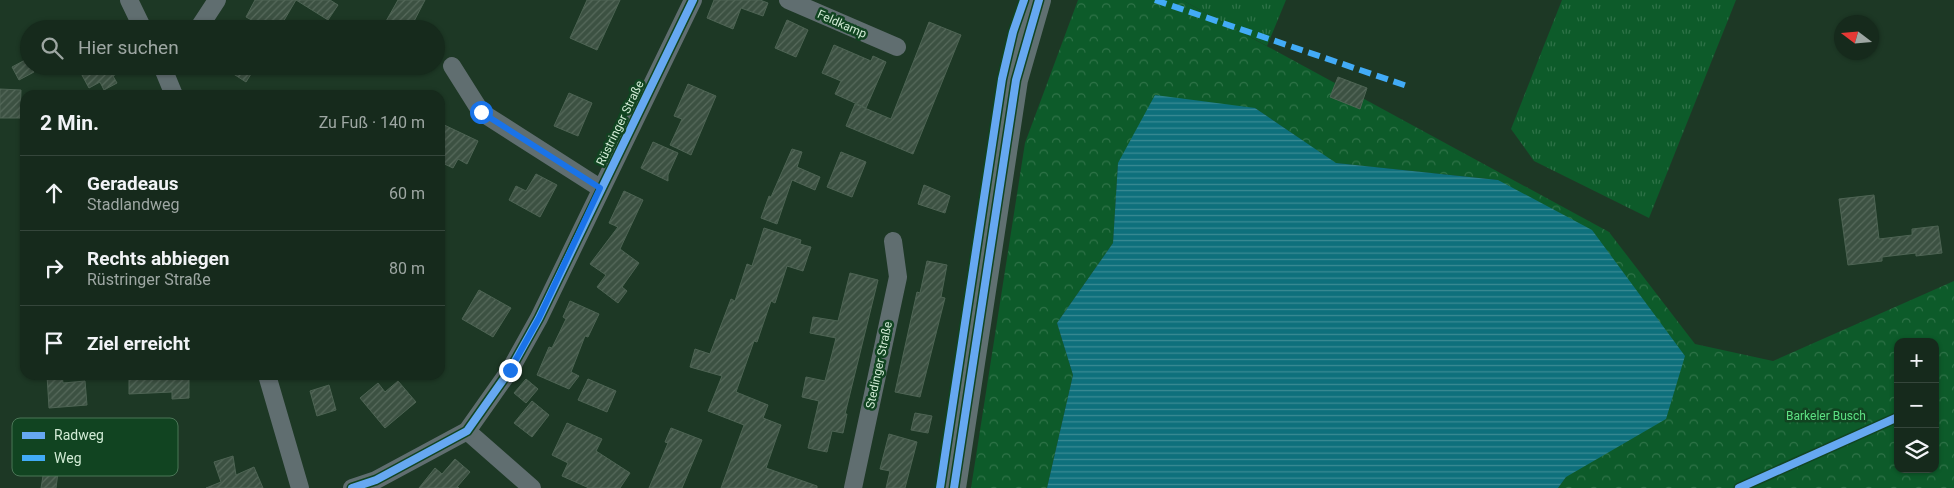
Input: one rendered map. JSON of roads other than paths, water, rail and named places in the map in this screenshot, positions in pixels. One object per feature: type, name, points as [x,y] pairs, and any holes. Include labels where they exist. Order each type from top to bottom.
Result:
[{"type":"street","points":[[129,0],[139,20]]},
{"type":"street","points":[[204,20],[217,0]]},
{"type":"street","name":"Rüstringer Straße","points":[[352,488],[376,480],[467,432],[510,370],[539,318],[600,188],[693,0]]},
{"type":"street","name":"Feldkamp","points":[[788,0],[897,47]]},
{"type":"street","points":[[954,488],[1016,80],[1039,0]]},
{"type":"street","points":[[452,66],[481,112],[600,188]]},
{"type":"street","points":[[169,75],[173,90]]},
{"type":"street","name":"Stedinger Straße","points":[[853,488],[898,277],[893,240]]},
{"type":"street","points":[[268,380],[300,488]]},
{"type":"street","points":[[467,432],[532,488]]},
{"type":"water","points":[[1155,95],[1255,108],[1336,163],[1498,180],[1592,230],[1685,356],[1666,419],[1566,477],[1558,488],[1047,488],[1073,375],[1057,323],[1113,243],[1118,163]]},
{"type":"park label","name":"Barkeler Busch","points":[[1826,416]]}]
